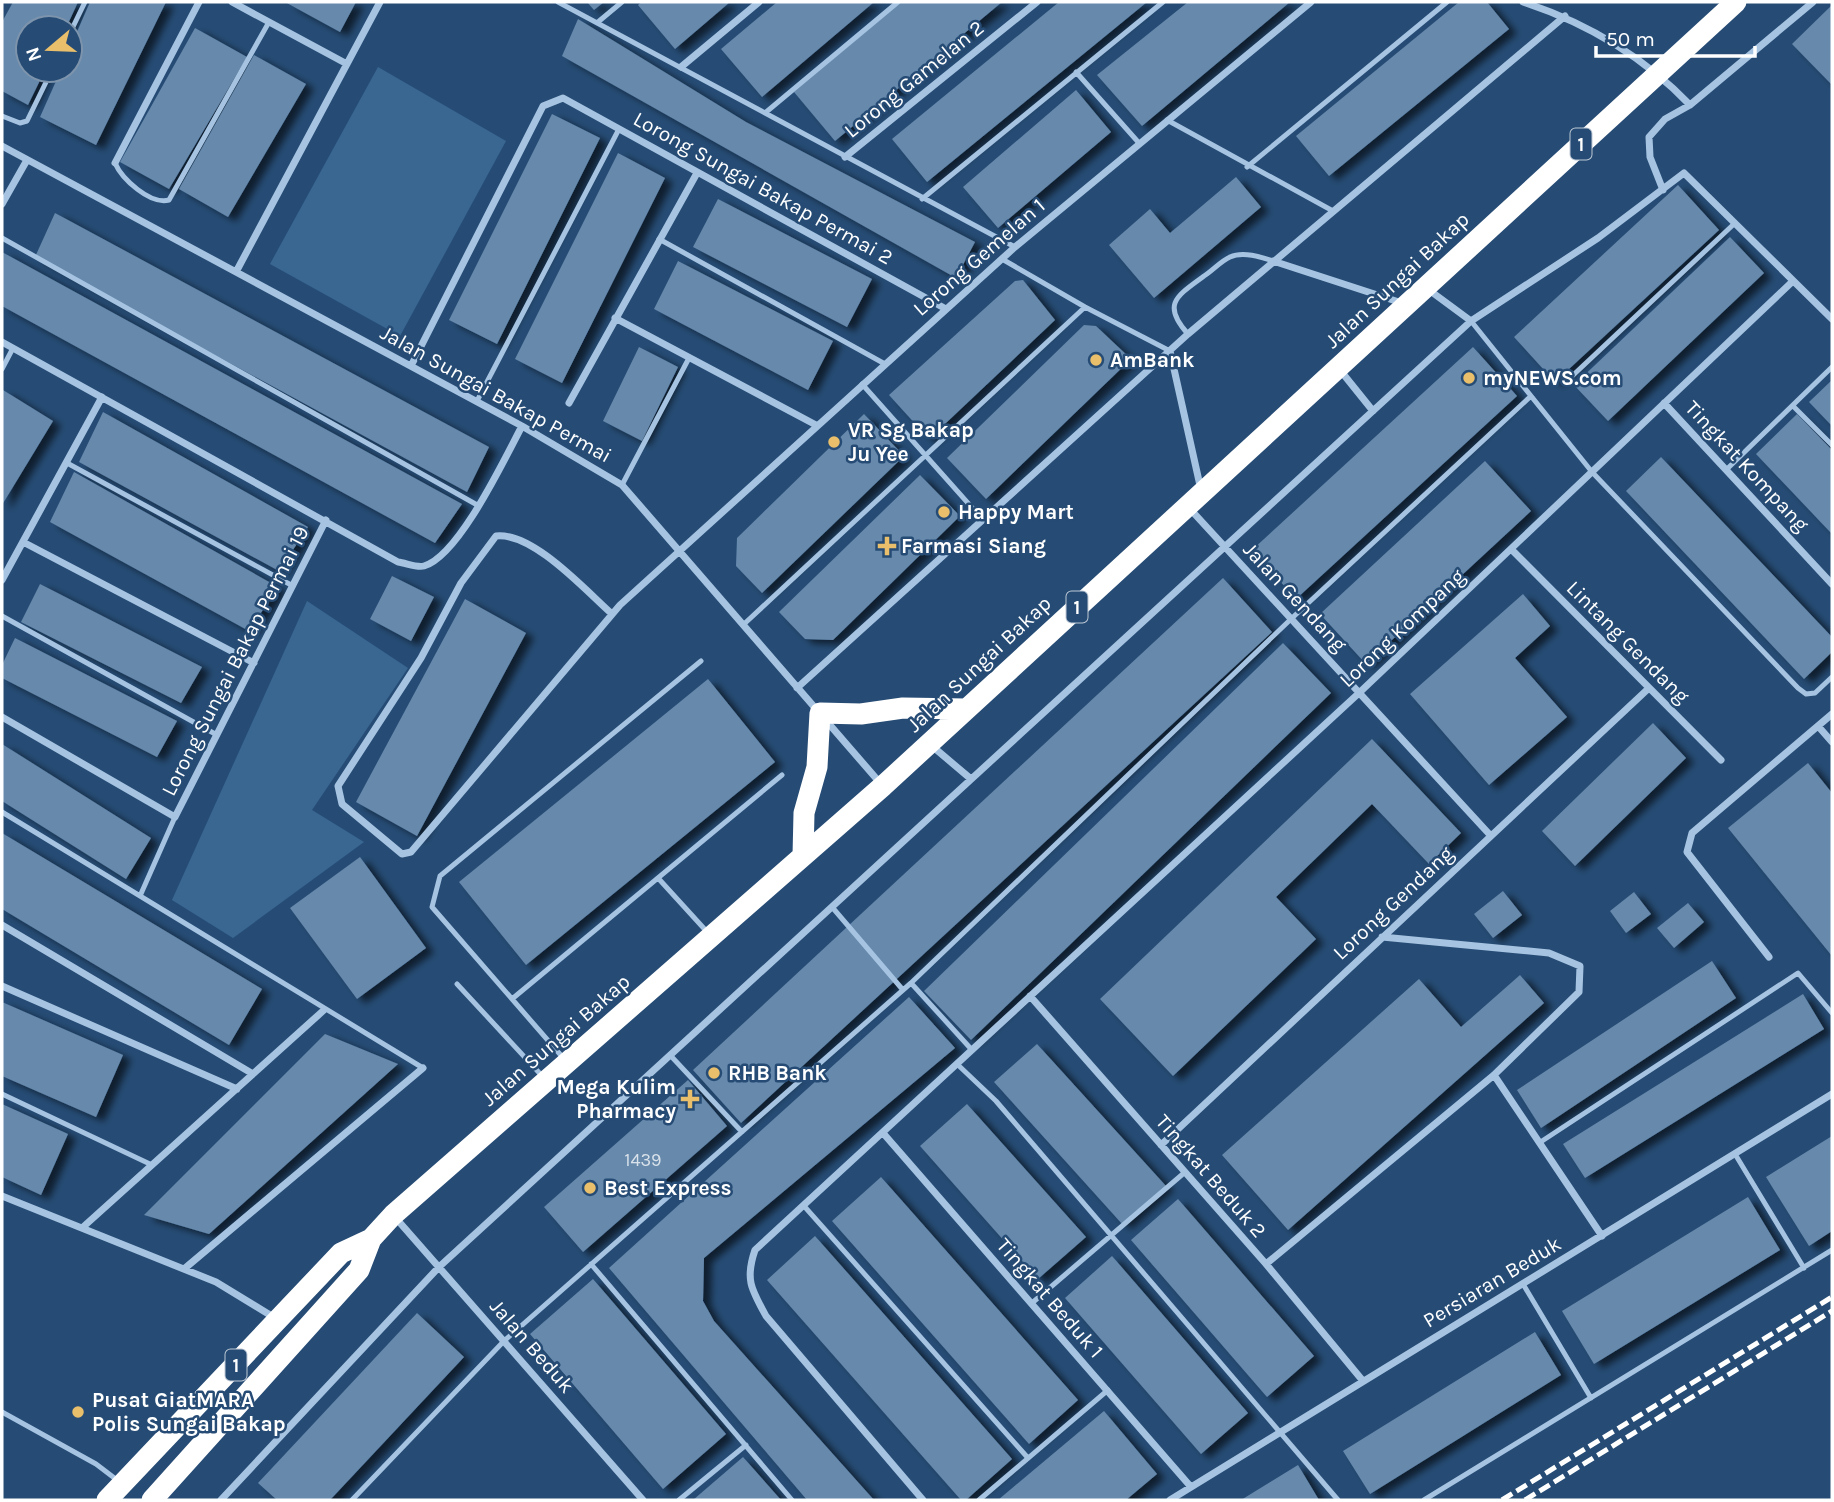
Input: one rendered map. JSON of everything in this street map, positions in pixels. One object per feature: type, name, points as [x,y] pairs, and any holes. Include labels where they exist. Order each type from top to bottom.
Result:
[{"type":"highway","name":"Jalan Sungai Bakap","points":[[152,1500],[359,1270],[371,1239],[393,1215],[883,786],[1736,2]]},
{"type":"highway","points":[[803,856],[803,813],[817,767],[820,713],[861,714],[903,708],[966,709]]},
{"type":"highway","name":"Jalan Sungai Bakap","points":[[107,1500],[341,1253],[371,1239]]},
{"type":"street","points":[[115,163],[199,2]]},
{"type":"street","points":[[232,2],[347,64]]},
{"type":"street","points":[[236,272],[380,2]]},
{"type":"street","points":[[681,68],[760,2]]},
{"type":"street","name":"Lorong Gamelan 2","points":[[845,157],[1037,2]]},
{"type":"street","name":"Lorong Gemelan 1","points":[[612,614],[544,554],[509,535],[496,536],[461,583],[421,658],[338,786],[342,804],[402,854],[411,852],[612,614],[678,550],[1015,247],[1311,2]]},
{"type":"street","points":[[1523,2],[1564,16],[1659,72],[1690,105]]},
{"type":"street","points":[[1663,190],[1650,157],[1649,137],[1665,119],[1690,105],[1813,2]]},
{"type":"street","points":[[797,688],[1188,334],[1564,16]]},
{"type":"street","name":"Lorong Sungai Bakap Permai 2","points":[[411,366],[543,106],[563,98],[946,309]]},
{"type":"street","name":"Jalan Sungai Bakap Permai","points":[[2,146],[523,426],[622,485],[883,786]]},
{"type":"street","points":[[2,204],[27,160]]},
{"type":"street","points":[[569,403],[696,173]]},
{"type":"street","points":[[221,1500],[439,1267],[1471,321],[1598,238],[1684,173],[1832,319]]},
{"type":"street","points":[[1273,261],[1406,304]]},
{"type":"street","name":"Lorong Kompang","points":[[923,1500],[766,1317],[753,1292],[748,1271],[755,1250],[1359,693],[1793,281]]},
{"type":"street","points":[[1425,287],[1471,321]]},
{"type":"street","points":[[615,318],[816,425]]},
{"type":"street","points":[[2,342],[398,562],[422,567],[440,558],[479,506],[523,426]]},
{"type":"street","points":[[1170,351],[1194,499]]},
{"type":"street","points":[[1338,367],[1373,411]]},
{"type":"street","points":[[3,575],[102,397]]},
{"type":"street","name":"Tingkat Kompang","points":[[1664,403],[1832,584]]},
{"type":"street","name":"Jalan Gendang","points":[[1194,499],[1225,547],[1491,836]]},
{"type":"street","name":"Lorong Sungai Bakap Permai 19","points":[[175,817],[326,520]]},
{"type":"street","points":[[23,542],[254,663]]},
{"type":"street","name":"Lintang Gendang","points":[[1511,549],[1721,760]]},
{"type":"street","name":"Lorong Gendang","points":[[1161,1145],[1650,688]]},
{"type":"street","points":[[1769,957],[1687,852],[1692,833],[1832,714]]},
{"type":"street","points":[[2,717],[175,817]]},
{"type":"street","points":[[1818,726],[1832,742]]},
{"type":"street","points":[[929,743],[971,779]]},
{"type":"street","points":[[2,925],[253,1074]]},
{"type":"street","points":[[1266,1264],[1494,1075],[1579,992],[1580,966],[1549,953],[1382,937]]},
{"type":"street","points":[[2,986],[237,1089]]},
{"type":"street","name":"Tingkat Beduk 2","points":[[1031,996],[1266,1264],[1363,1381]]},
{"type":"street","points":[[82,1228],[324,1010]]},
{"type":"street","points":[[184,1269],[423,1068]]},
{"type":"street","points":[[1494,1075],[1602,1236]]},
{"type":"street","name":"Persiaran Beduk","points":[[1170,1500],[1832,1094]]},
{"type":"street","name":"Tingkat Beduk 1","points":[[883,1133],[1191,1487]]},
{"type":"street","points":[[2,1196],[216,1282],[278,1320]]},
{"type":"street","name":"Jalan Beduk","points":[[393,1215],[643,1500]]},
{"type":"lane","points":[[558,2],[1015,247]]},
{"type":"lane","points":[[598,22],[622,2]]},
{"type":"lane","points":[[765,113],[898,2]]},
{"type":"lane","points":[[922,199],[1163,2]]},
{"type":"lane","points":[[1247,166],[1447,2]]},
{"type":"lane","points":[[115,163],[120,174],[133,185],[159,201],[169,200],[269,22]]},
{"type":"lane","points":[[1076,72],[1139,144]]},
{"type":"lane","points":[[2,116],[20,123],[27,121],[45,84]]},
{"type":"lane","points":[[1167,120],[1333,211]]},
{"type":"lane","points":[[477,401],[619,129]]},
{"type":"lane","points":[[1569,379],[1735,223]]},
{"type":"lane","points":[[2,237],[479,506]]},
{"type":"lane","points":[[659,239],[885,364]]},
{"type":"lane","points":[[1188,334],[1176,320],[1172,308],[1177,296],[1230,257],[1256,256],[1273,261]]},
{"type":"lane","points":[[1002,259],[1085,307],[1170,351]]},
{"type":"lane","points":[[743,625],[1085,307]]},
{"type":"lane","points":[[1471,321],[1592,472],[1798,688],[1806,694],[1815,693],[1832,677]]},
{"type":"lane","points":[[2,369],[13,348]]},
{"type":"lane","points":[[622,485],[690,358]]},
{"type":"lane","points":[[1726,470],[1832,367]]},
{"type":"lane","points":[[862,384],[983,520]]},
{"type":"lane","points":[[352,1500],[504,1340],[911,983],[1291,619],[1531,396]]},
{"type":"lane","points":[[1793,406],[1832,445]]},
{"type":"lane","points":[[67,463],[293,586]]},
{"type":"lane","points":[[2,616],[217,735]]},
{"type":"lane","points":[[567,1062],[432,907],[440,876],[701,661]]},
{"type":"lane","points":[[512,999],[782,775]]},
{"type":"lane","points":[[2,812],[423,1068]]},
{"type":"lane","points":[[140,896],[175,817]]},
{"type":"lane","points":[[658,878],[711,936]]},
{"type":"lane","points":[[832,907],[903,990]]},
{"type":"lane","points":[[1539,1143],[1798,973],[1832,1013]]},
{"type":"lane","points":[[911,983],[972,1050]]},
{"type":"lane","points":[[457,984],[547,1080]]},
{"type":"lane","points":[[670,1055],[741,1132]]},
{"type":"lane","points":[[957,1064],[996,1101],[1338,1500]]},
{"type":"lane","points":[[2,1094],[152,1165]]},
{"type":"lane","points":[[1735,1154],[1804,1268]]},
{"type":"lane","points":[[1032,1303],[1184,1173]]},
{"type":"lane","points":[[804,1206],[1028,1458]]},
{"type":"lane","points":[[1423,1500],[1832,1250]]},
{"type":"lane","points":[[591,1264],[792,1500]]},
{"type":"lane","points":[[1523,1284],[1591,1398]]},
{"type":"lane","points":[[979,1500],[1108,1390]]},
{"type":"lane","points":[[2,1412],[96,1464],[123,1484]]},
{"type":"lane","points":[[679,1500],[746,1445]]},
{"type":"shaded area","points":[[378,67],[506,141],[400,336],[270,264]]},
{"type":"shaded area","points":[[307,601],[408,668],[312,810],[364,842],[233,938],[172,900]]},
{"type":"building","points":[[13,2],[78,2],[72,14],[14,14],[14,84],[38,84],[28,105],[2,91],[2,22]]},
{"type":"building","points":[[90,2],[166,2],[96,145],[40,117],[55,84],[84,84],[84,16]]},
{"type":"building","points":[[285,2],[356,2],[340,32]]},
{"type":"building","points":[[587,2],[604,2],[594,10]]},
{"type":"building","points":[[641,2],[730,2],[675,49],[638,5]]},
{"type":"building","points":[[777,2],[874,2],[762,97],[721,49]]},
{"type":"building","points":[[901,2],[1002,2],[835,141],[794,92]]},
{"type":"building","points":[[1059,2],[1147,2],[927,182],[892,139]]},
{"type":"building","points":[[1188,2],[1290,2],[1142,126],[1097,75]]},
{"type":"building","points":[[1459,2],[1487,2],[1509,29],[1329,176],[1296,136]]},
{"type":"building","points":[[1832,5],[1832,85],[1792,44]]},
{"type":"building","points":[[578,19],[746,122],[975,242],[956,278],[562,56]]},
{"type":"building","points":[[195,28],[247,57],[169,189],[120,162]]},
{"type":"building","points":[[254,55],[306,84],[228,217],[179,189]]},
{"type":"building","points":[[1076,90],[1111,132],[998,228],[963,187]]},
{"type":"building","points":[[552,114],[600,138],[497,344],[449,320]]},
{"type":"building","points":[[618,153],[665,178],[562,383],[515,359]]},
{"type":"building","points":[[1236,177],[1261,207],[1154,298],[1109,245],[1150,209],[1170,233]]},
{"type":"building","points":[[1678,185],[1719,230],[1555,382],[1514,337]]},
{"type":"building","points":[[718,199],[872,279],[847,327],[693,247]]},
{"type":"building","points":[[55,213],[489,447],[467,492],[35,257]]},
{"type":"building","points":[[1730,237],[1764,273],[1608,421],[1574,385]]},
{"type":"building","points":[[2,252],[462,504],[435,543],[2,306]]},
{"type":"building","points":[[678,261],[833,341],[808,390],[654,309]]},
{"type":"building","points":[[1023,280],[1055,320],[929,439],[889,395],[1015,281]]},
{"type":"building","points":[[1084,325],[1096,326],[1131,359],[986,499],[947,458]]},
{"type":"building","points":[[639,347],[678,367],[642,441],[603,421]]},
{"type":"building","points":[[1473,347],[1517,396],[1296,599],[1252,550]]},
{"type":"building","points":[[1832,380],[1832,426],[1809,402]]},
{"type":"building","points":[[3,390],[53,421],[2,505],[2,392]]},
{"type":"building","points":[[103,412],[308,527],[279,571],[79,462]]},
{"type":"building","points":[[864,414],[904,456],[762,593],[736,566],[737,538]]},
{"type":"building","points":[[1797,414],[1832,450],[1832,534],[1756,454]]},
{"type":"building","points":[[1661,457],[1832,637],[1832,652],[1804,679],[1626,491]]},
{"type":"building","points":[[1485,461],[1531,511],[1366,664],[1320,614]]},
{"type":"building","points":[[74,472],[278,587],[249,631],[50,522]]},
{"type":"building","points":[[920,475],[960,516],[833,640],[805,639],[779,612]]},
{"type":"building","points":[[392,576],[434,597],[411,641],[370,619]]},
{"type":"building","points":[[1223,578],[1272,632],[741,1123],[693,1070]]},
{"type":"building","points":[[40,584],[202,667],[181,703],[21,622]]},
{"type":"building","points":[[1523,594],[1550,626],[1515,658],[1567,717],[1489,785],[1410,694]]},
{"type":"building","points":[[465,599],[526,633],[417,836],[356,802]]},
{"type":"building","points":[[15,638],[177,721],[157,757],[2,678],[2,665]]},
{"type":"building","points":[[1283,643],[1331,693],[971,1040],[924,991]]},
{"type":"building","points":[[708,679],[775,762],[526,965],[459,882]]},
{"type":"building","points":[[1653,723],[1686,758],[1575,866],[1542,831]]},
{"type":"building","points":[[1372,739],[1461,833],[1429,864],[1372,804],[1276,897],[1316,939],[1173,1076],[1100,999]]},
{"type":"building","points":[[2,744],[151,838],[126,879],[2,801]]},
{"type":"building","points":[[1808,763],[1832,793],[1832,956],[1728,828]]},
{"type":"building","points":[[2,833],[262,989],[229,1045],[2,909]]},
{"type":"building","points":[[360,857],[426,948],[357,999],[290,908]]},
{"type":"building","points":[[1503,891],[1522,915],[1493,938],[1474,914]]},
{"type":"building","points":[[1634,892],[1651,914],[1626,933],[1610,911]]},
{"type":"building","points":[[1688,903],[1704,922],[1674,948],[1657,928]]},
{"type":"building","points":[[1712,961],[1736,998],[1541,1128],[1517,1090]]},
{"type":"building","points":[[1520,975],[1544,1003],[1288,1230],[1222,1155],[1419,979],[1461,1027]]},
{"type":"building","points":[[1803,994],[1824,1029],[1585,1178],[1563,1144]]},
{"type":"building","points":[[909,997],[955,1048],[704,1258],[703,1301],[714,1321],[874,1500],[807,1500],[609,1268]]},
{"type":"building","points":[[2,1002],[123,1055],[96,1117],[2,1076]]},
{"type":"building","points":[[325,1034],[398,1064],[209,1234],[144,1215]]},
{"type":"building","points":[[1037,1044],[1166,1186],[1123,1225],[994,1082]]},
{"type":"building","points":[[688,1080],[727,1126],[583,1252],[544,1207]]},
{"type":"building","points":[[2,1104],[68,1134],[41,1195],[2,1177]]},
{"type":"building","points":[[967,1104],[1086,1237],[1038,1279],[920,1146]]},
{"type":"building","points":[[1832,1136],[1832,1231],[1809,1246],[1766,1177]]},
{"type":"building","points":[[881,1177],[1078,1400],[1029,1444],[832,1221]]},
{"type":"building","points":[[1748,1197],[1780,1250],[1594,1364],[1562,1311]]},
{"type":"building","points":[[1178,1199],[1314,1356],[1267,1397],[1131,1240]]},
{"type":"building","points":[[815,1236],[1012,1459],[966,1500],[961,1500],[767,1280]]},
{"type":"building","points":[[1112,1256],[1248,1413],[1201,1454],[1065,1298]]},
{"type":"building","points":[[593,1279],[726,1434],[663,1489],[530,1334]]},
{"type":"building","points":[[417,1313],[464,1357],[330,1500],[277,1500],[258,1483]]},
{"type":"building","points":[[1535,1332],[1561,1375],[1370,1494],[1343,1451]]},
{"type":"building","points":[[1104,1411],[1157,1474],[1126,1500],[998,1500]]},
{"type":"building","points":[[743,1457],[781,1500],[693,1500]]},
{"type":"building","points":[[1298,1465],[1319,1500],[1241,1500]]},
{"type":"railway","points":[[1502,1500],[1832,1297]]},
{"type":"railway","points":[[1525,1500],[1832,1311]]},
{"type":"place","name":"AmBank","points":[[1096,360]]},
{"type":"place","name":"myNEWS.com","points":[[1469,378]]},
{"type":"place","name":"VR Sg Bakap Ju Yee","points":[[834,442]]},
{"type":"place","name":"Happy Mart","points":[[944,512]]},
{"type":"place","name":"Farmasi Siang","points":[[887,546]]},
{"type":"place","name":"RHB Bank","points":[[714,1073]]},
{"type":"place","name":"Mega Kulim Pharmacy","points":[[690,1099]]},
{"type":"place","name":"Best Express","points":[[590,1188]]},
{"type":"place","name":"Pusat GiatMARA Polis Sungai Bakap","points":[[78,1412]]}]
